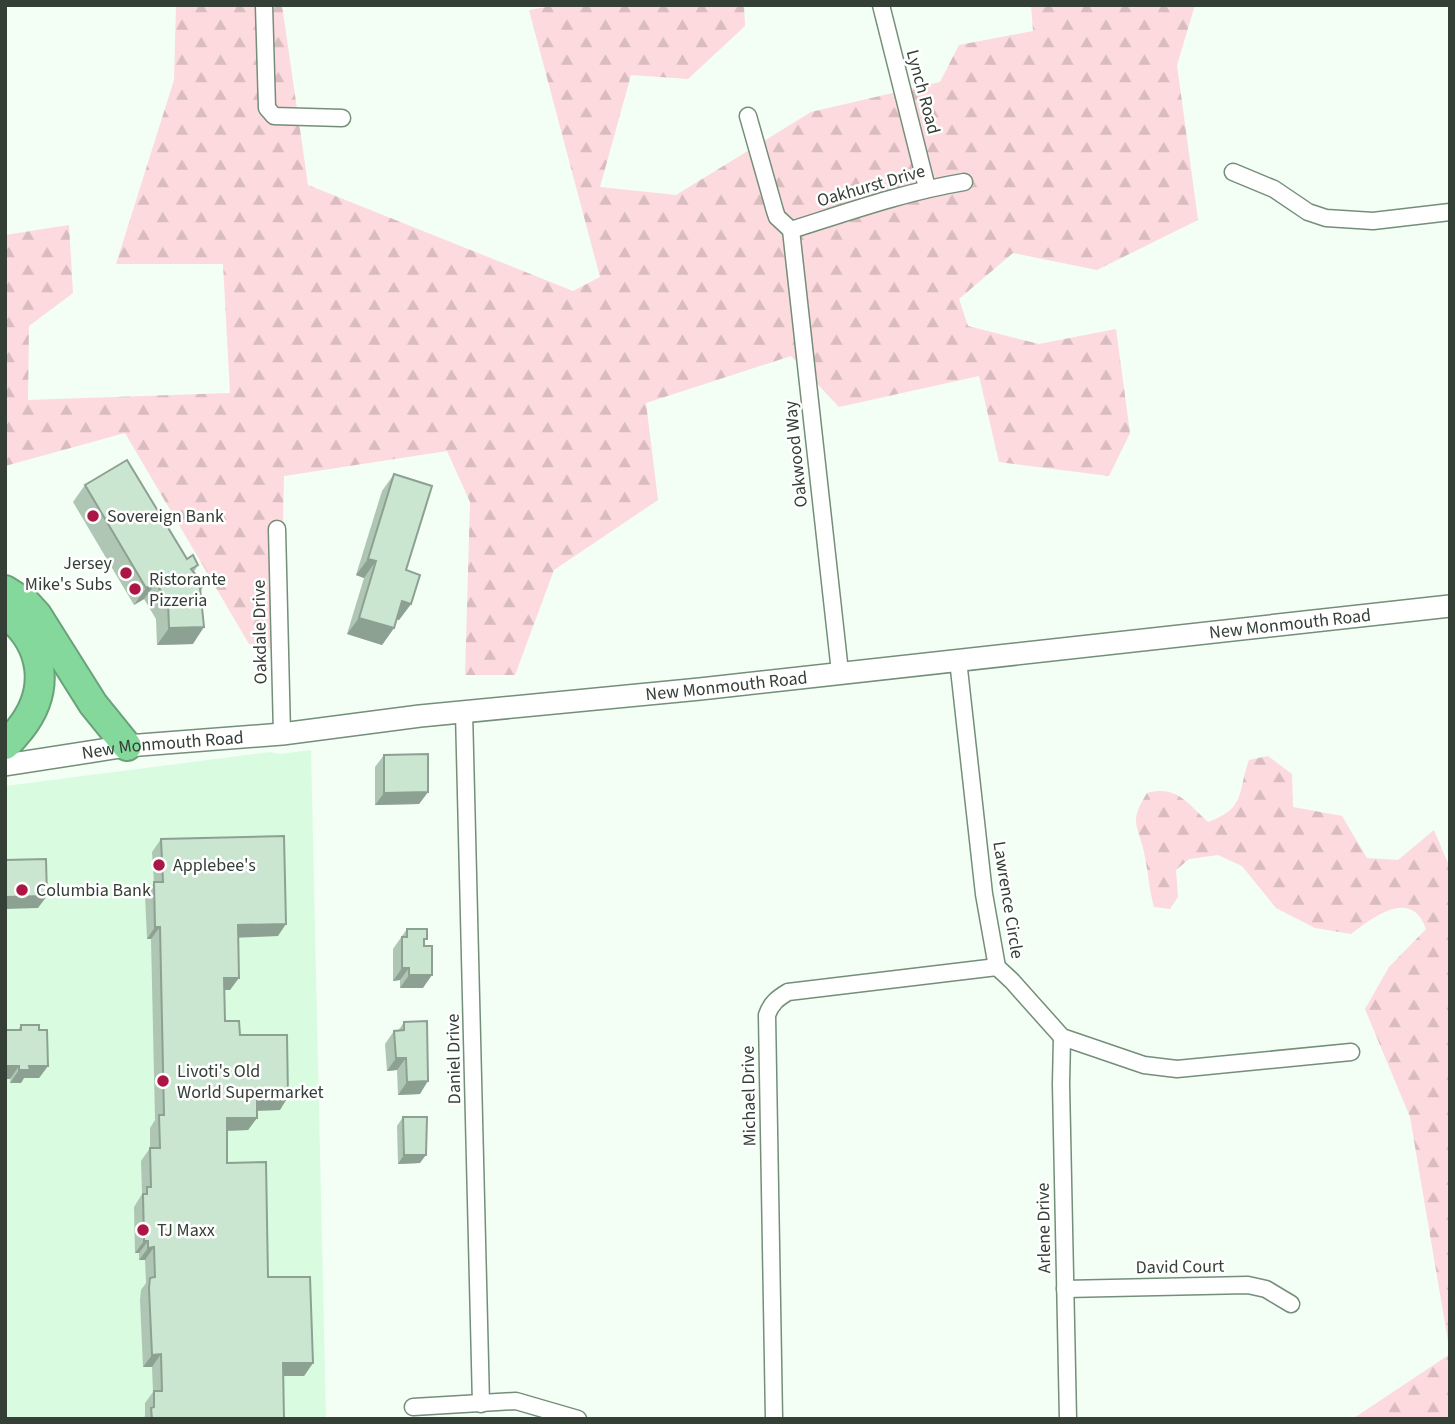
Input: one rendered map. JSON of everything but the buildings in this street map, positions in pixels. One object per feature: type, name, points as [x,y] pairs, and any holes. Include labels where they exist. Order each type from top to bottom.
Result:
[{"type":"highway","points":[[5,590],[27,604],[37,615],[93,704],[127,746]]},
{"type":"highway","points":[[5,613],[17,622],[32,644],[38,660],[40,683],[39,695],[32,713],[5,745]]},
{"type":"main road","name":"New Monmouth Road","points":[[5,765],[127,746],[282,734],[1450,606]]},
{"type":"street","points":[[264,5],[269,112],[274,116],[342,118]]},
{"type":"street","name":"Lynch Road","points":[[881,5],[927,188]]},
{"type":"street","points":[[748,116],[777,217],[791,230]]},
{"type":"street","points":[[1233,172],[1274,189],[1308,212],[1326,218],[1373,221],[1450,212]]},
{"type":"street","name":"Oakhurst Drive","points":[[791,230],[927,188],[964,182]]},
{"type":"street","name":"Oakwood Way","points":[[791,230],[839,673]]},
{"type":"street","name":"Oakdale Drive","points":[[277,528],[282,734]]},
{"type":"street","name":"Lawrence Circle","points":[[958,660],[984,894],[997,967],[1062,1037],[1144,1065],[1177,1069],[1352,1052]]},
{"type":"street","name":"Daniel Drive","points":[[464,712],[481,1404]]},
{"type":"street","name":"Michael Drive","points":[[775,1419],[767,1081],[769,1008],[775,1000],[788,992],[997,967]]},
{"type":"street","name":"Arlene Drive","points":[[1062,1037],[1068,1419]]},
{"type":"street","name":"David Court","points":[[1065,1289],[1248,1285],[1266,1289],[1291,1304]]},
{"type":"street","points":[[413,1407],[516,1401],[578,1419]]},
{"type":"shaded area","points":[[311,750],[326,1419],[5,1419],[5,786],[270,752],[280,754]]},
{"type":"green space","points":[[176,5],[282,5],[308,185],[573,291],[600,277],[529,10],[558,5],[744,5],[745,26],[688,79],[631,75],[600,187],[676,195],[811,112],[940,82],[959,45],[1033,31],[1031,5],[1195,5],[1177,65],[1198,220],[1097,270],[1013,253],[959,299],[968,326],[1039,344],[1116,329],[1130,433],[1109,476],[999,462],[979,376],[839,407],[791,356],[646,403],[658,500],[554,570],[515,675],[465,675],[470,502],[447,451],[284,476],[280,650],[249,644],[125,433],[5,466],[5,235],[69,225],[73,293],[29,326],[28,400],[230,393],[223,264],[116,264],[174,80]]},
{"type":"green space","points":[[1268,756],[1292,774],[1293,807],[1342,816],[1367,858],[1398,860],[1434,830],[1450,868],[1450,1353],[1410,1117],[1365,1009],[1389,967],[1426,929],[1420,916],[1411,910],[1392,909],[1351,934],[1315,928],[1276,908],[1242,866],[1218,855],[1189,859],[1176,870],[1178,897],[1170,909],[1154,907],[1136,823],[1138,810],[1147,793],[1157,791],[1174,794],[1208,822],[1220,817],[1235,805],[1249,760]]},
{"type":"green space","points":[[1450,1354],[1450,1419],[1354,1419],[1354,1418]]},
{"type":"place","name":"Sovereign Bank","points":[[93,516]]},
{"type":"place","name":"Jersey Mike's Subs","points":[[126,573]]},
{"type":"place","name":"Ristorante Pizzeria","points":[[135,589]]},
{"type":"place","name":"Applebee's","points":[[159,865]]},
{"type":"place","name":"Columbia Bank","points":[[22,890]]},
{"type":"place","name":"Livoti's Old World Supermarket","points":[[163,1081]]},
{"type":"place","name":"TJ Maxx","points":[[143,1230]]}]
